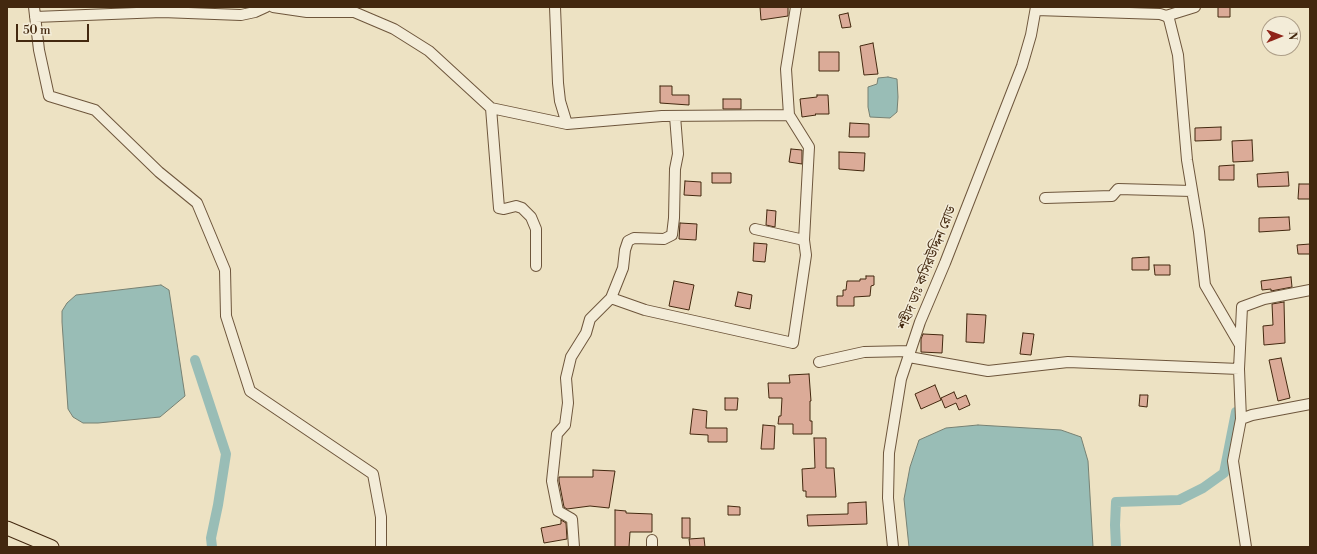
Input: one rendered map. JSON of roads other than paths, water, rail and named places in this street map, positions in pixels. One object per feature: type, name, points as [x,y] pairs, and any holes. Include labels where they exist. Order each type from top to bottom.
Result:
[{"type":"main road","points":[[7,528],[52,547]]},
{"type":"street","points":[[266,7],[255,12],[241,15],[162,12],[34,12],[49,96],[95,110],[159,172],[197,203],[225,270],[226,316],[250,391],[373,474],[381,517],[380,547]]},
{"type":"street","points":[[273,7],[307,12],[354,12],[394,29],[428,51],[491,108],[567,124],[675,116],[789,115]]},
{"type":"street","points":[[555,7],[558,83],[560,101],[567,124]]},
{"type":"street","points":[[611,298],[645,310],[793,342],[806,255],[804,240],[810,147],[789,115],[786,69],[796,7]]},
{"type":"street","points":[[1036,9],[1160,14],[1166,16],[1195,7]]},
{"type":"street","name":"শহীদ ডাঃ কসিরউদ্দিন রোড","points":[[893,547],[888,498],[889,453],[901,379],[920,322],[945,263],[1022,66],[1031,35],[1036,9]]},
{"type":"street","points":[[1166,16],[1169,20],[1178,56],[1187,160],[1205,285],[1240,345]]},
{"type":"street","points":[[491,108],[499,208],[504,209],[516,206],[522,208],[531,217],[536,229],[536,266]]},
{"type":"street","points":[[574,547],[572,519],[558,511],[552,481],[557,434],[565,425],[568,403],[566,378],[571,357],[586,332],[590,319],[611,298],[623,268],[625,250],[628,241],[634,238],[664,239],[672,235],[674,218],[675,169],[678,154],[675,116]]},
{"type":"street","points":[[1045,198],[1112,196],[1118,189],[1192,191]]},
{"type":"street","points":[[755,229],[804,240]]},
{"type":"street","points":[[1246,547],[1233,461],[1241,419],[1239,369],[1242,307],[1264,299],[1310,290]]},
{"type":"street","points":[[819,362],[864,352],[910,354],[988,371],[1068,362],[1239,369]]},
{"type":"street","points":[[1241,419],[1252,414],[1310,404]]},
{"type":"water","points":[[888,77],[897,79],[897,112],[890,118],[870,117],[868,107],[868,87],[877,84],[878,78]]},
{"type":"water","points":[[161,285],[169,290],[185,396],[160,417],[83,423],[73,417],[68,409],[62,322],[62,311],[67,303],[76,295]]},
{"type":"water","points":[[978,425],[1061,430],[1081,437],[1088,461],[1093,547],[909,547],[904,499],[910,467],[919,440],[946,428]]},
{"type":"waterway","points":[[195,360],[226,454],[211,538],[212,547]]},
{"type":"waterway","points":[[1116,547],[1116,502],[1179,500],[1203,488],[1224,473],[1236,412]]}]
